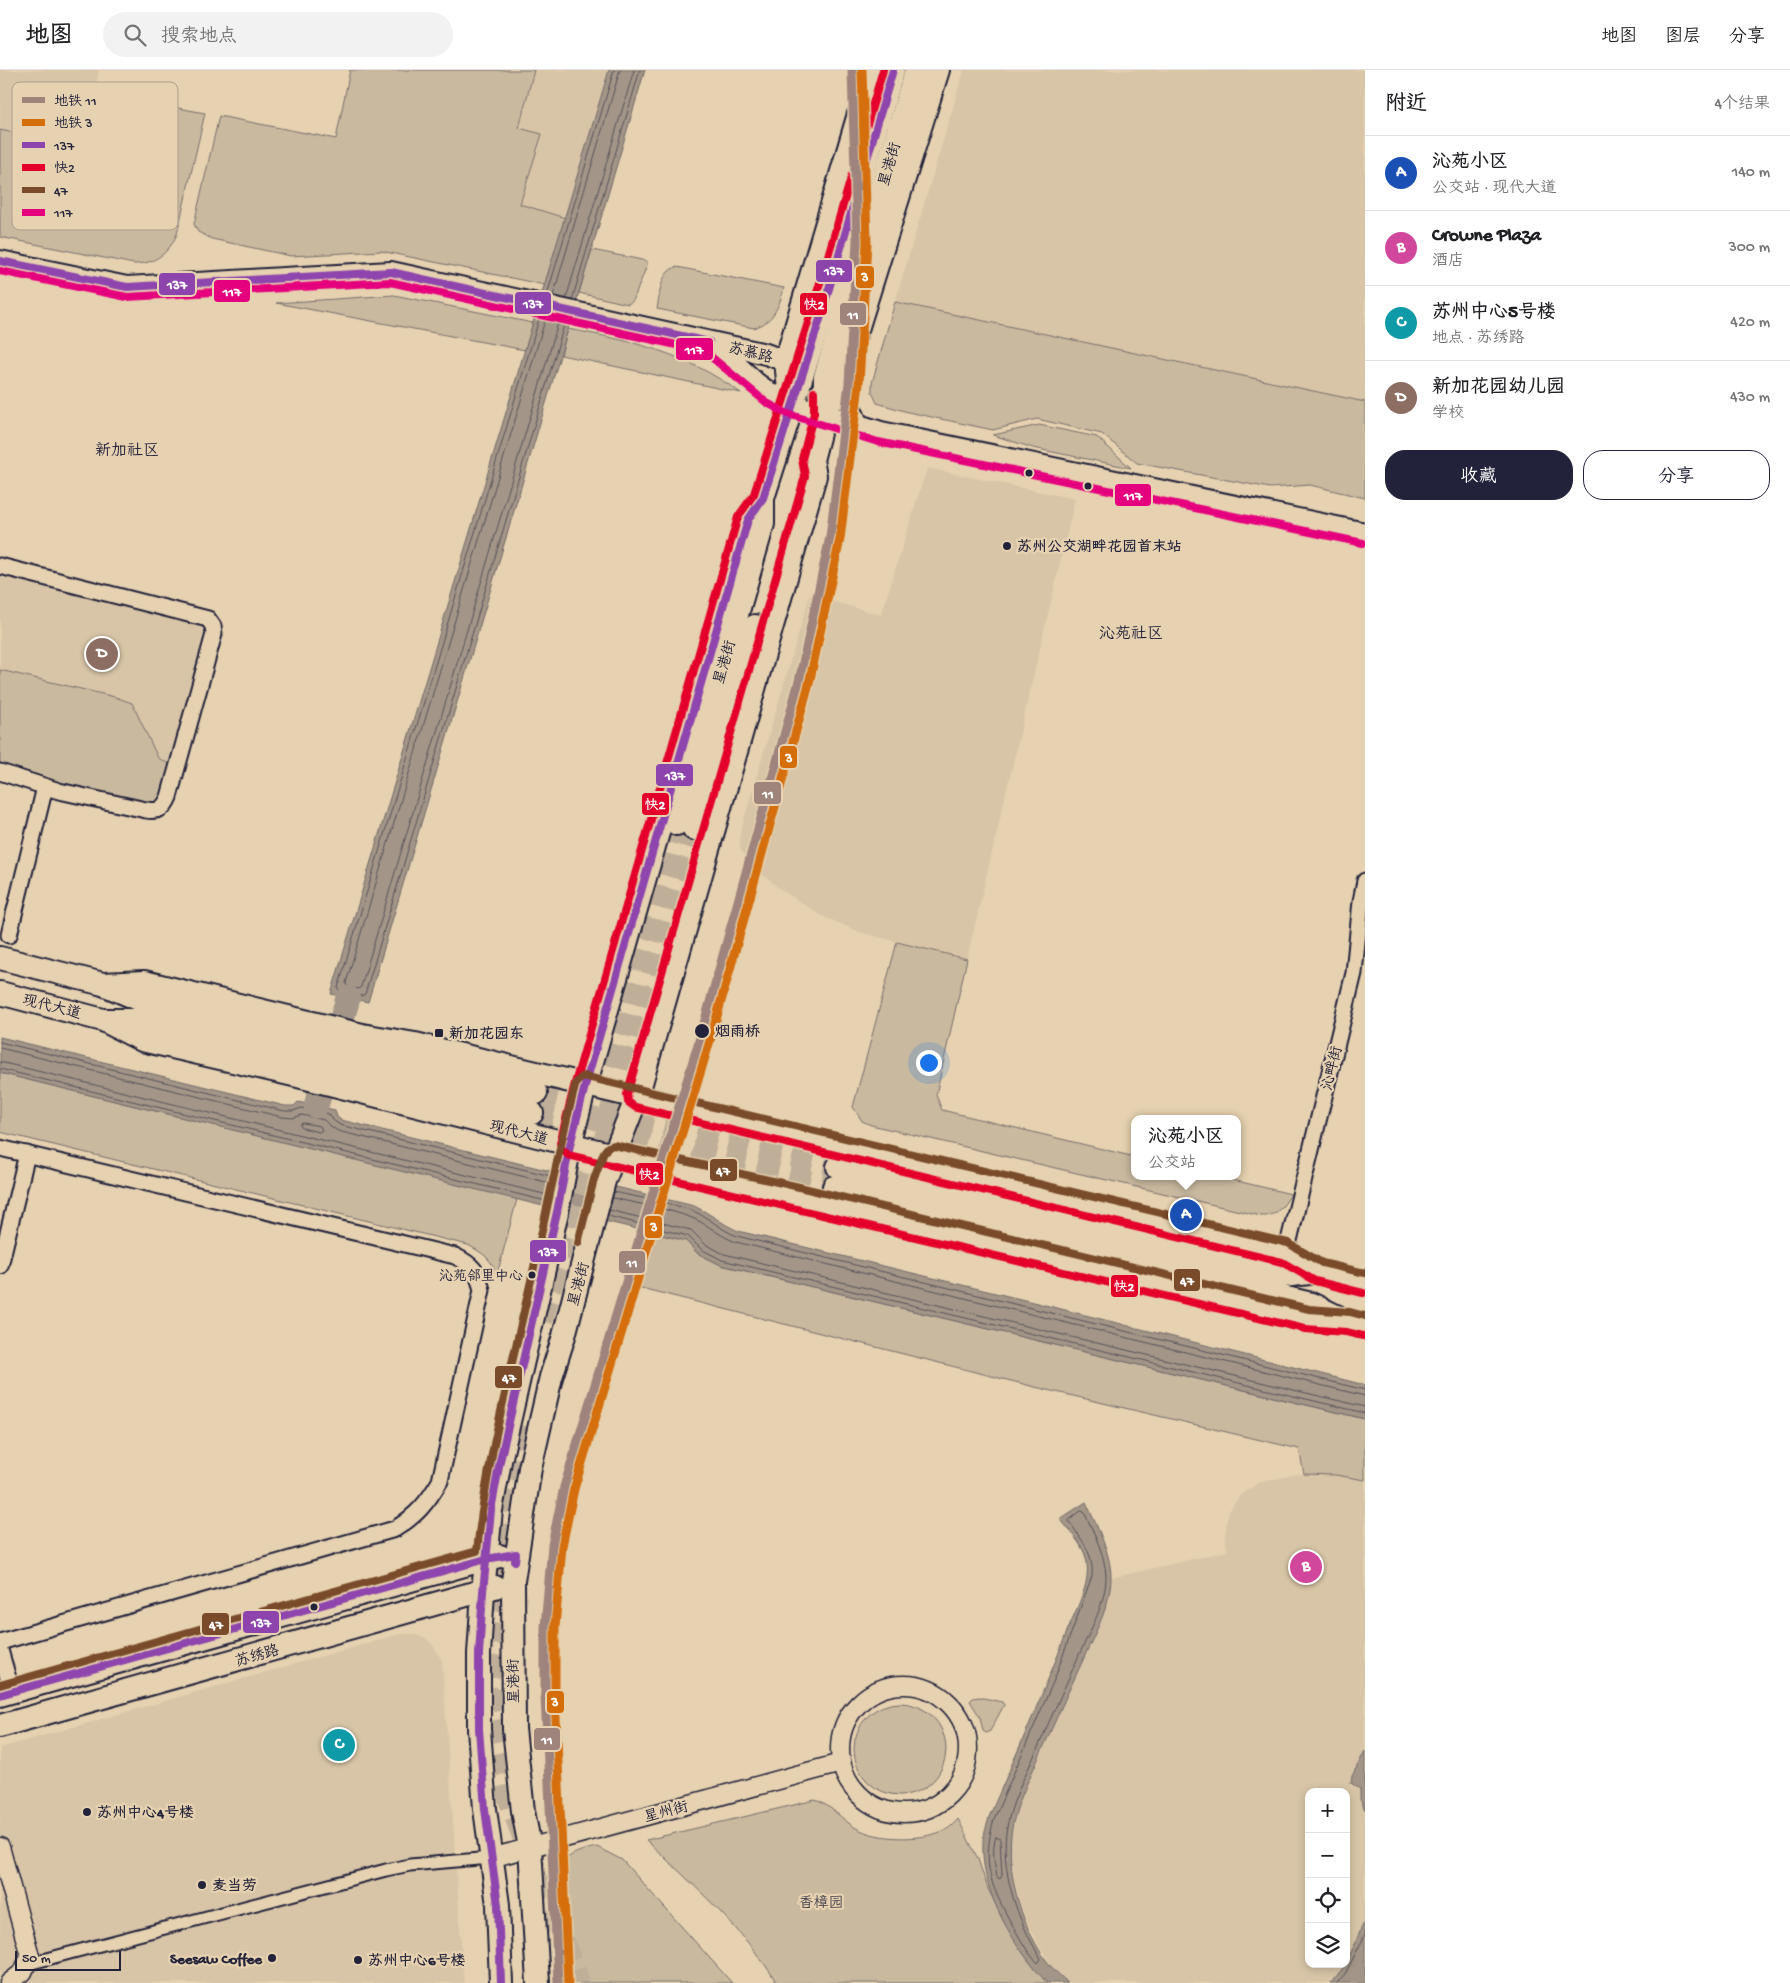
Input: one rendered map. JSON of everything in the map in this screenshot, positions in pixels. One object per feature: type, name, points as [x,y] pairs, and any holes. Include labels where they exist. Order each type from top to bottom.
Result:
[{"type":"main road","points":[[791,404],[795,364],[872,70]]},
{"type":"main road","name":"星港街","points":[[795,364],[866,164],[893,70]]},
{"type":"main road","name":"星港街","points":[[538,1983],[530,1847],[514,1729],[513,1581],[530,1468],[545,1402],[604,1181],[637,1097],[815,476],[812,460],[887,172],[916,70]]},
{"type":"main road","points":[[858,426],[833,381],[938,70]]},
{"type":"main road","name":"苏慕路","points":[[0,261],[127,287],[391,272],[766,354],[795,364],[833,381]]},
{"type":"main road","name":"苏慕路","points":[[709,342],[764,389],[791,404],[858,426],[1365,533]]},
{"type":"main road","name":"星港街","points":[[791,404],[763,498],[763,524],[686,827],[801,472],[812,460]]},
{"type":"main road","name":"星港街","points":[[501,1983],[498,1905],[491,1858],[479,1729],[479,1654],[482,1592],[491,1510],[500,1460],[566,1172],[570,1145],[585,1086],[748,520],[763,498]]},
{"type":"main road","name":"现代大道","points":[[0,958],[103,984],[138,999],[276,1030],[534,1103],[146,1020],[104,1020]]},
{"type":"main road","name":"现代大道","points":[[103,984],[144,982],[362,1035],[415,1044],[1286,1254],[1318,1272],[1365,1283]]},
{"type":"main road","name":"现代大道","points":[[0,993],[104,1020],[142,1040],[298,1076],[613,1156],[803,1199],[1307,1320],[1357,1324]]},
{"type":"main road","name":"现代大道","points":[[1318,1272],[1283,1276],[836,1177],[1311,1304],[1357,1324]]},
{"type":"main road","name":"苏绣路","points":[[6,1693],[486,1559],[516,1554]]},
{"type":"main road","name":"苏绣路","points":[[0,1726],[482,1592],[513,1581]]},
{"type":"street","points":[[0,566],[208,619],[213,626],[214,634],[169,797],[162,809],[146,810],[45,787],[0,772]]},
{"type":"street","points":[[9,935],[45,787]]},
{"type":"street","name":"沁畔街","points":[[1286,1254],[1354,973],[1361,901],[1365,881]]},
{"type":"street","points":[[0,1148],[455,1256],[471,1264],[478,1276],[482,1290],[440,1481],[426,1505],[411,1519],[395,1529],[0,1642]]},
{"type":"street","points":[[0,1266],[27,1154]]},
{"type":"street","points":[[0,1650],[6,1693]]},
{"type":"street","points":[[907,1685],[930,1691],[944,1699],[955,1710],[963,1724],[967,1739],[968,1755],[964,1771],[956,1787],[937,1804],[927,1809],[909,1813],[891,1812],[873,1806],[859,1795],[847,1780],[841,1763],[840,1740],[848,1717],[863,1699],[884,1688],[907,1685]]},
{"type":"street","name":"星州街","points":[[491,1858],[841,1763]]},
{"type":"street","points":[[0,1847],[30,1956],[23,1972],[9,1983]]},
{"type":"street","points":[[28,1964],[386,1870],[410,1865],[491,1858]]},
{"type":"shaded area","points":[[0,70],[99,70],[97,82],[12,82],[12,133],[0,130]]},
{"type":"shaded area","points":[[534,70],[609,70],[565,218],[520,204],[542,134],[519,128]]},
{"type":"shaded area","points":[[964,70],[1365,70],[1365,402],[895,302]]},
{"type":"shaded area","points":[[927,468],[1075,499],[967,959],[862,933],[822,916],[780,889],[754,867],[740,849],[740,833],[810,595],[881,615]]},
{"type":"shaded area","points":[[0,573],[199,624],[205,629],[208,638],[171,765],[158,758],[132,703],[115,697],[0,670]]},
{"type":"shaded area","points":[[1296,1474],[1335,1475],[1365,1480],[1365,1751],[1352,1776],[1360,1789],[1360,1799],[1365,1810],[1365,1919],[1356,1945],[1350,1955],[1350,1788],[1305,1788],[1305,1968],[1342,1968],[1331,1983],[1068,1983],[1050,1964],[1029,1927],[1020,1903],[1011,1853],[1011,1835],[1016,1810],[1098,1625],[1109,1595],[1111,1578],[1227,1551],[1225,1535],[1228,1513],[1240,1495],[1258,1483]]},
{"type":"shaded area","points":[[400,1634],[412,1634],[426,1638],[433,1645],[442,1661],[464,1983],[0,1983],[0,1748]]},
{"type":"green space","points":[[350,70],[534,70],[519,128],[542,134],[520,204],[565,218],[545,285],[381,251],[291,256],[212,239],[198,232],[194,224],[219,116],[336,139]]},
{"type":"green space","points":[[178,108],[205,113],[178,230]]},
{"type":"green space","points":[[0,130],[12,132],[12,230],[178,230],[174,241],[155,260],[134,264],[0,237]]},
{"type":"green space","points":[[592,250],[647,261],[633,301],[628,304],[579,293]]},
{"type":"green space","points":[[677,267],[784,288],[771,318],[754,328],[657,309],[664,278],[671,269]]},
{"type":"green space","points":[[394,295],[533,323],[525,350],[276,303]]},
{"type":"green space","points":[[895,302],[1365,402],[1365,498],[1310,485],[1270,488],[1137,463],[1102,434],[1037,419],[993,430],[908,412],[877,403],[872,392],[872,383]]},
{"type":"green space","points":[[568,329],[659,350],[720,379],[741,393],[561,355]]},
{"type":"green space","points":[[1039,425],[1097,437],[1131,468],[1033,448],[993,435]]},
{"type":"green space","points":[[0,670],[115,697],[132,703],[158,758],[171,765],[162,795],[156,802],[147,803],[65,785],[0,763]]},
{"type":"green space","points":[[897,942],[967,959],[936,1095],[942,1110],[1131,1156],[1131,1180],[1233,1180],[1291,1194],[1275,1213],[1261,1216],[871,1125],[862,1121],[853,1107]]},
{"type":"green space","points":[[0,1073],[517,1199],[497,1275],[486,1257],[468,1245],[0,1132]]},
{"type":"green space","points":[[640,1229],[687,1241],[697,1253],[721,1265],[1365,1419],[1365,1480],[1335,1475],[1304,1474],[1299,1449],[1035,1387],[625,1284]]},
{"type":"green space","points":[[979,1697],[1002,1702],[1004,1705],[990,1731],[986,1733],[983,1731],[980,1717],[970,1701],[973,1698]]},
{"type":"green space","points":[[900,1703],[918,1707],[933,1716],[942,1731],[946,1749],[942,1767],[933,1782],[918,1791],[900,1795],[882,1791],[867,1782],[858,1767],[854,1749],[858,1731],[867,1716],[882,1707]]},
{"type":"green space","name":"香樟园","points":[[815,1800],[826,1805],[856,1828],[889,1837],[926,1836],[948,1828],[958,1819],[978,1859],[988,1889],[1001,1914],[1026,1956],[1047,1983],[777,1983],[733,1925],[646,1840]]},
{"type":"green space","points":[[597,1847],[622,1860],[732,1983],[567,1983],[565,1919],[558,1870],[569,1856]]},
{"type":"water","points":[[609,70],[645,70],[368,1002],[331,994]]},
{"type":"water","points":[[0,1037],[285,1106],[294,1106],[298,1102],[335,1110],[337,1117],[341,1120],[694,1206],[738,1231],[1365,1385],[1365,1419],[721,1265],[697,1253],[686,1241],[0,1073]]},
{"type":"water","points":[[1086,1502],[1108,1558],[1111,1577],[1108,1599],[1097,1630],[1022,1795],[1011,1835],[1010,1851],[1014,1886],[1024,1920],[1049,1964],[1068,1983],[1047,1983],[1023,1953],[993,1900],[987,1881],[983,1841],[989,1817],[1040,1700],[1084,1589],[1087,1564],[1084,1552],[1060,1519]]},
{"type":"water","points":[[1365,1751],[1365,1810],[1360,1799],[1360,1789],[1351,1783],[1352,1776]]},
{"type":"water","points":[[1365,1920],[1365,1983],[1331,1983],[1343,1968],[1350,1968],[1350,1955]]},
{"type":"waterway","points":[[337,1036],[348,998]]},
{"type":"waterway","points":[[316,1106],[325,1075]]},
{"type":"tunnel","points":[[542,1321],[677,824]]},
{"type":"tunnel","points":[[601,1166],[694,829]]},
{"type":"tunnel","points":[[536,1093],[838,1167]]},
{"type":"tunnel","points":[[532,1113],[834,1187]]},
{"type":"tunnel","points":[[504,1710],[499,1676],[497,1641],[501,1567],[513,1493],[530,1425]]},
{"type":"tunnel","points":[[486,1688],[496,1746],[511,1804],[579,1983]]},
{"type":"metro line","name":"11","points":[[558,1983],[545,1696],[545,1627],[552,1545],[564,1487],[702,1031],[799,681],[830,537],[849,383],[857,241],[852,70]]},
{"type":"metro line","name":"3","points":[[568,1983],[555,1696],[555,1627],[562,1546],[574,1489],[712,1034],[809,684],[840,539],[859,384],[867,242],[862,70]]},
{"type":"transit line","name":"快2","points":[[883,70],[811,313],[754,494],[738,517],[575,1083],[560,1143],[561,1148],[568,1155],[1305,1329],[1346,1332],[1363,1336]]},
{"type":"transit line","name":"137","points":[[501,1983],[498,1905],[485,1809],[479,1729],[479,1654],[483,1592],[491,1510],[500,1461],[557,1212],[570,1145],[585,1086],[748,520],[763,498],[821,316],[893,70]]},
{"type":"transit line","name":"137","points":[[0,261],[127,287],[391,272],[709,342]]},
{"type":"transit line","name":"117","points":[[0,271],[127,297],[390,282],[704,351],[767,403],[788,414],[878,442],[1363,543]]},
{"type":"transit line","name":"快2","points":[[814,392],[814,413],[802,459],[805,476],[627,1094],[628,1102],[635,1107],[1282,1262],[1315,1281],[1363,1293]]},
{"type":"transit line","name":"47","points":[[0,1685],[477,1551],[486,1487],[505,1392],[569,1110],[576,1083],[583,1076],[1288,1243],[1322,1263],[1365,1273]]},
{"type":"transit line","name":"47","points":[[578,1243],[594,1179],[604,1152],[608,1147],[614,1145],[795,1186],[1309,1309],[1350,1312],[1365,1316]]},
{"type":"transit line","name":"137","points":[[0,1695],[486,1559],[516,1554],[515,1561]]},
{"type":"place","name":"苏州公交湖畔花园首末站","points":[[1007,546]]},
{"type":"place","name":"新加花园幼儿园","points":[[102,654]]},
{"type":"place","name":"烟雨桥","points":[[702,1031]]},
{"type":"place","name":"新加花园东","points":[[439,1033]]},
{"type":"place","name":"沁苑小区","points":[[1186,1215]]},
{"type":"place","name":"沁苑邻里中心","points":[[532,1275]]},
{"type":"place","name":"Crowne Plaza","points":[[1306,1567]]},
{"type":"place","name":"苏州中心5号楼","points":[[339,1745]]},
{"type":"place","name":"苏州中心4号楼","points":[[87,1812]]},
{"type":"place","name":"麦当劳","points":[[202,1885]]},
{"type":"place","name":"Seesaw Coffee","points":[[272,1958]]},
{"type":"place","name":"苏州中心6号楼","points":[[358,1960]]},
{"type":"district","name":"新加社区","points":[[127,449]]},
{"type":"district","name":"沁苑社区","points":[[1131,632]]}]
